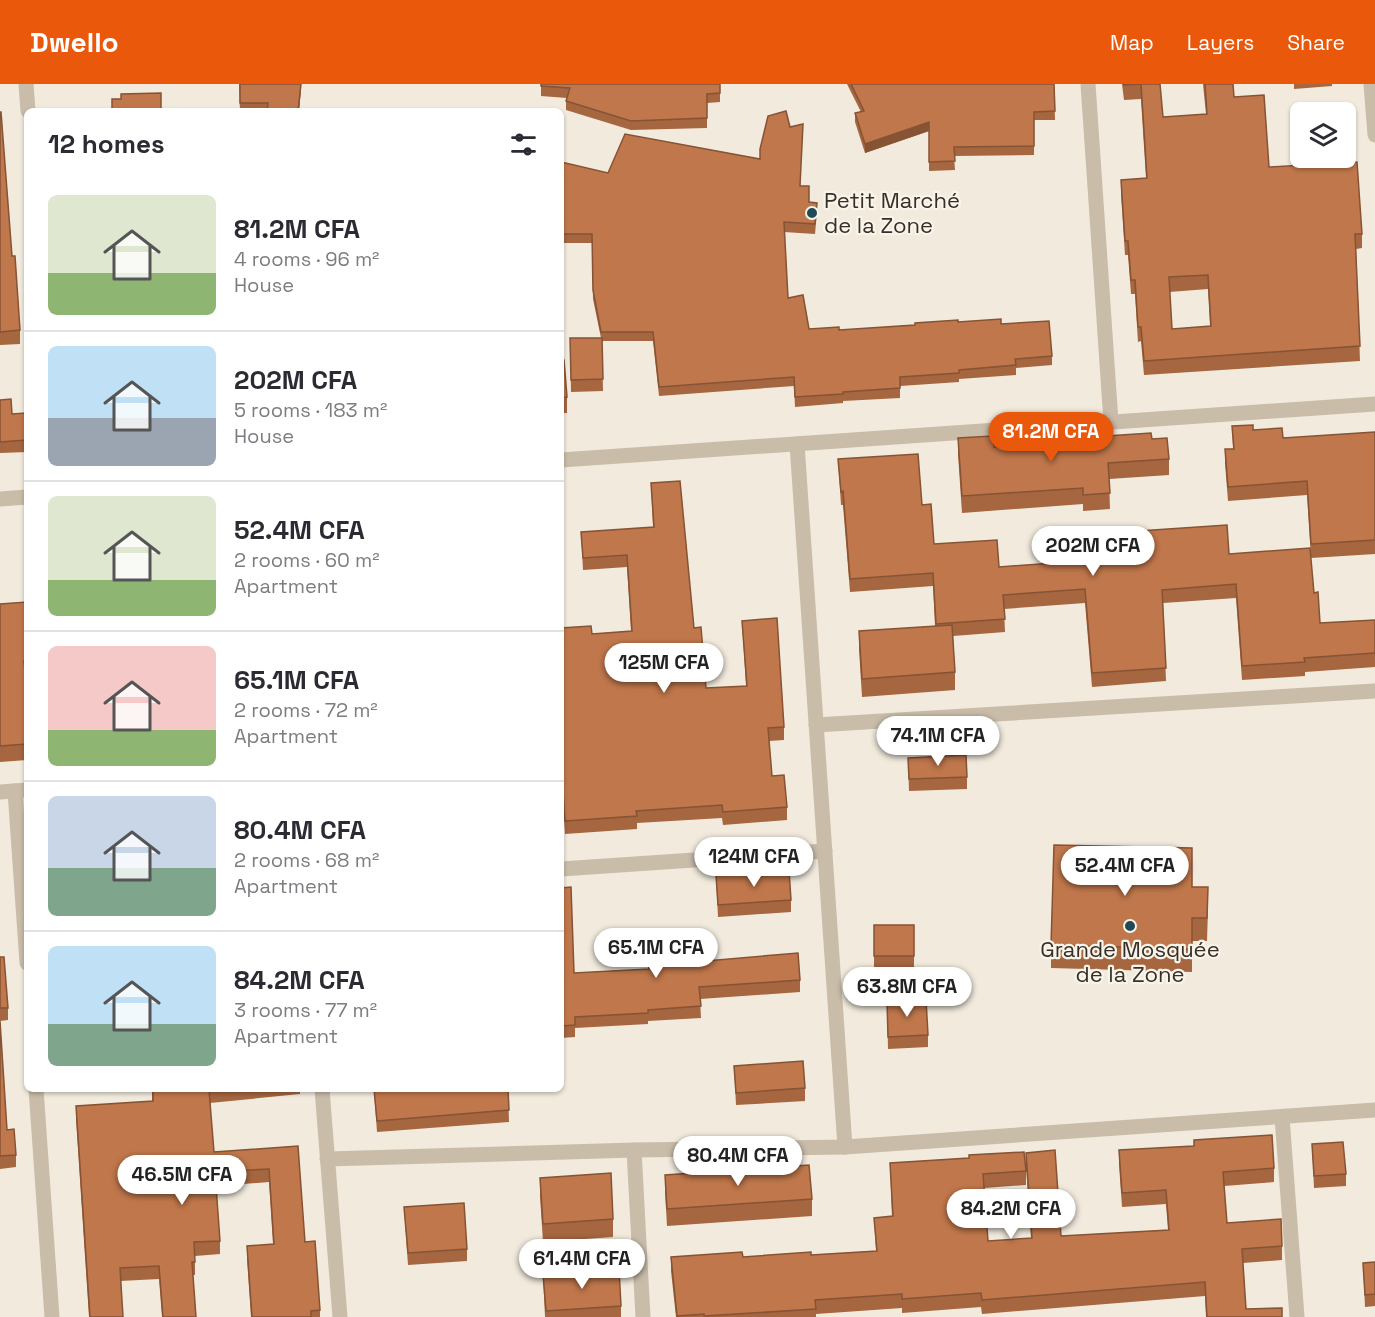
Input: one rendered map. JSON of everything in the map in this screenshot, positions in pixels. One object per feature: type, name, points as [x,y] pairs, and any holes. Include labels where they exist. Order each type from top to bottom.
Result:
[{"type":"street","points":[[26,84],[28,108]]},
{"type":"street","points":[[1088,84],[1112,422]]},
{"type":"street","points":[[1371,84],[1375,135]]},
{"type":"street","points":[[564,460],[1375,404]]},
{"type":"street","points":[[796,444],[845,1146]]},
{"type":"street","points":[[0,499],[24,497]]},
{"type":"street","points":[[816,725],[1375,691]]},
{"type":"street","points":[[14,791],[24,923]]},
{"type":"street","points":[[564,869],[825,851]]},
{"type":"street","points":[[36,1092],[52,1317]]},
{"type":"street","points":[[322,1092],[340,1317]]},
{"type":"street","points":[[327,1159],[845,1146],[1375,1110]]},
{"type":"street","points":[[1282,1117],[1297,1317]]},
{"type":"street","points":[[634,1150],[643,1317]]},
{"type":"building","points":[[240,84],[301,84],[298,108],[267,108],[268,103],[240,103]]},
{"type":"building","points":[[541,84],[720,84],[720,93],[707,94],[707,118],[631,121],[566,101],[570,88],[541,86]]},
{"type":"building","points":[[851,84],[1054,84],[1055,111],[1034,112],[1034,146],[954,147],[955,161],[929,162],[929,122],[865,144],[855,113],[864,111]]},
{"type":"building","points":[[1141,84],[1160,84],[1163,117],[1207,114],[1205,84],[1233,84],[1234,97],[1264,95],[1269,167],[1356,168],[1357,162],[1362,234],[1355,234],[1360,346],[1144,361],[1141,327],[1138,327],[1135,280],[1131,280],[1128,241],[1125,241],[1121,180],[1147,178]],"holes":[[[1208,275],[1211,326],[1172,329],[1169,277]]]},
{"type":"building","points":[[161,93],[161,108],[112,108],[112,99],[121,99],[121,94]]},
{"type":"building","points":[[786,111],[790,127],[803,124],[800,186],[809,186],[809,202],[817,203],[815,224],[784,222],[788,298],[803,295],[809,329],[839,327],[839,330],[958,320],[958,322],[1001,319],[1001,324],[1049,321],[1052,356],[1015,359],[1016,365],[959,370],[959,373],[900,377],[900,388],[843,392],[843,394],[795,397],[794,377],[659,387],[653,332],[601,332],[593,290],[592,234],[564,234],[564,163],[608,173],[625,134],[760,159],[760,149],[768,116]]},
{"type":"building","points":[[0,112],[20,330],[0,332]]},
{"type":"building","points":[[570,338],[602,338],[603,379],[571,380]]},
{"type":"building","points":[[564,360],[567,397],[564,398]]},
{"type":"building","points":[[11,399],[12,414],[24,413],[24,440],[0,442],[0,400]]},
{"type":"building","points":[[1253,425],[1253,430],[1282,428],[1283,438],[1375,432],[1375,540],[1311,544],[1307,481],[1228,487],[1225,449],[1234,449],[1232,426]]},
{"type":"building","points":[[1151,433],[1152,439],[1167,438],[1169,459],[1108,463],[1110,493],[1083,495],[1083,488],[962,496],[958,438],[993,436],[994,447]]},
{"type":"building","points":[[918,454],[922,505],[931,504],[934,544],[997,540],[999,567],[1081,561],[1079,535],[1227,525],[1229,554],[1310,548],[1314,593],[1318,592],[1320,623],[1375,620],[1375,653],[1304,658],[1305,662],[1242,666],[1236,584],[1162,590],[1166,668],[1092,673],[1085,589],[1003,595],[1005,619],[936,624],[933,573],[850,579],[838,459]]},
{"type":"building","points":[[680,481],[694,628],[701,627],[706,688],[747,686],[742,621],[777,618],[784,727],[768,728],[772,776],[784,775],[787,807],[723,812],[722,805],[636,811],[637,816],[565,821],[564,628],[591,626],[592,634],[632,631],[627,555],[583,558],[581,532],[654,527],[651,483]]},
{"type":"building","points":[[24,602],[24,744],[0,746],[0,604]]},
{"type":"building","points":[[952,625],[955,672],[862,679],[859,631]]},
{"type":"building","points":[[966,755],[967,777],[909,779],[908,758]]},
{"type":"building","name":"Grande Mosquée de la Zone","points":[[1054,845],[1192,848],[1192,887],[1208,887],[1207,918],[1192,918],[1192,949],[1051,945]]},
{"type":"building","points":[[789,870],[791,900],[718,905],[716,875]]},
{"type":"building","points":[[571,887],[574,973],[649,969],[647,950],[681,947],[682,963],[798,953],[800,980],[699,987],[701,1006],[648,1010],[648,1013],[575,1017],[575,1025],[564,1026],[564,888]]},
{"type":"building","points":[[874,925],[914,925],[914,956],[874,956]]},
{"type":"building","points":[[0,957],[4,957],[8,1008],[0,1008]]},
{"type":"building","points":[[926,999],[928,1035],[888,1037],[887,1001]]},
{"type":"building","points":[[0,1021],[7,1130],[14,1129],[16,1155],[0,1156]]},
{"type":"building","points":[[803,1061],[805,1088],[736,1093],[734,1066]]},
{"type":"building","points":[[153,1092],[209,1092],[214,1152],[298,1146],[305,1242],[315,1241],[320,1310],[311,1311],[311,1317],[252,1317],[247,1246],[274,1244],[269,1169],[215,1172],[220,1241],[194,1242],[195,1262],[192,1262],[196,1317],[163,1317],[159,1266],[120,1268],[123,1317],[90,1317],[76,1106],[153,1101]]},
{"type":"building","points":[[374,1092],[508,1092],[509,1110],[377,1121]]},
{"type":"building","points":[[1272,1135],[1274,1168],[1223,1172],[1227,1223],[1281,1219],[1282,1246],[1242,1249],[1246,1309],[1282,1308],[1282,1317],[1207,1317],[1205,1282],[982,1300],[981,1293],[902,1299],[902,1294],[815,1300],[816,1309],[677,1316],[671,1257],[742,1252],[743,1257],[811,1252],[811,1255],[877,1251],[874,1218],[893,1216],[890,1163],[1024,1152],[1026,1171],[983,1174],[988,1241],[1032,1238],[1026,1153],[1055,1150],[1061,1236],[1169,1230],[1166,1190],[1122,1193],[1119,1150],[1194,1146],[1194,1140]]},
{"type":"building","points":[[1343,1142],[1346,1174],[1314,1176],[1312,1144]]},
{"type":"building","points":[[809,1165],[812,1199],[667,1209],[665,1175]]},
{"type":"building","points":[[611,1173],[613,1219],[543,1224],[540,1178]]},
{"type":"building","points":[[464,1203],[467,1249],[408,1253],[404,1207]]},
{"type":"building","points":[[1375,1262],[1375,1294],[1365,1295],[1363,1263]]},
{"type":"building","points":[[619,1269],[621,1306],[546,1311],[543,1274]]},
{"type":"place","name":"Petit Marché de la Zone","points":[[812,213]]},
{"type":"place","name":"Grande Mosquée de la Zone","points":[[1130,926]]}]
